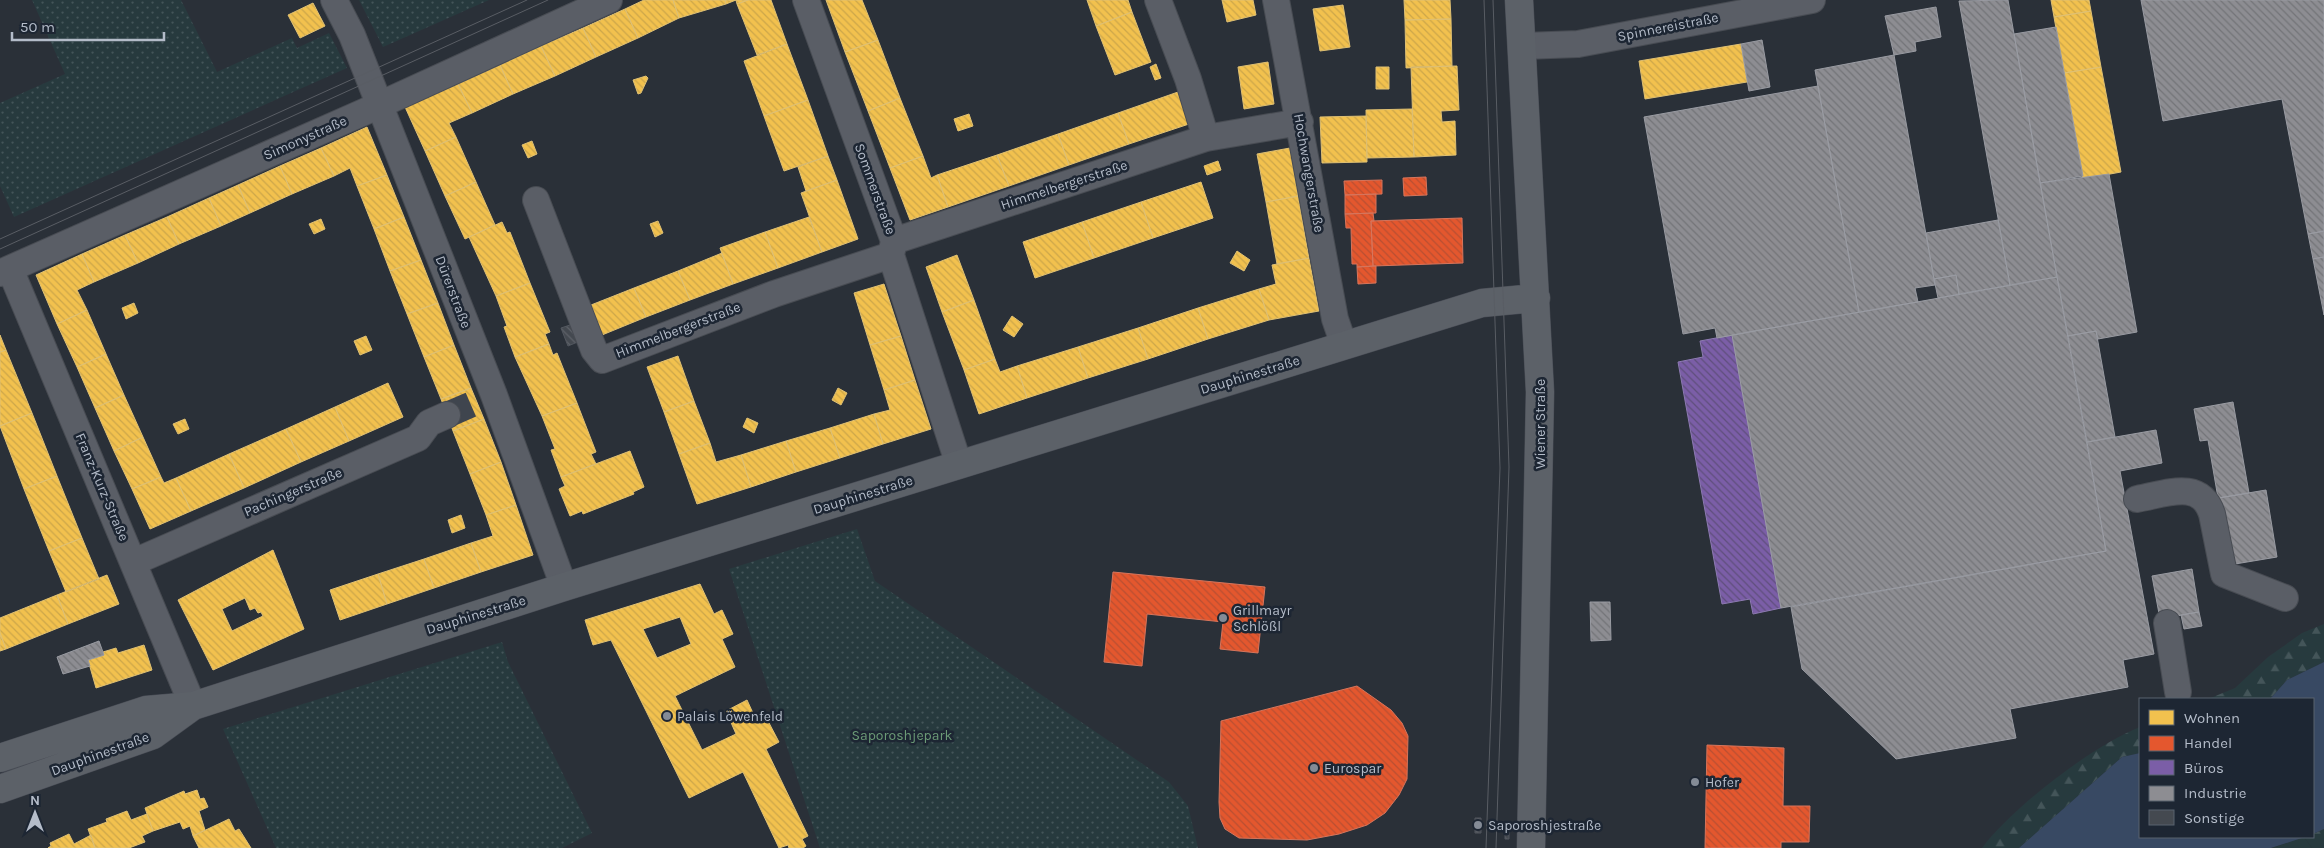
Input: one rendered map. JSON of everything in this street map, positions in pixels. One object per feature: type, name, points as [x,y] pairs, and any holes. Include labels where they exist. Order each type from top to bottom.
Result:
[{"type":"main road","name":"Wiener Straße","points":[[1519,0],[1540,358],[1540,461],[1533,656],[1531,848]]},
{"type":"main road","name":"Dauphinestraße","points":[[0,758],[146,710],[193,706],[564,587],[1482,302],[1536,298]]},
{"type":"main road","name":"Dauphinestraße","points":[[0,789],[153,735],[193,706]]},
{"type":"street","name":"Dürerstraße","points":[[334,0],[352,35],[380,105],[485,399],[564,587]]},
{"type":"street","name":"Simonystraße","points":[[5,271],[380,105],[609,0]]},
{"type":"street","name":"Sommerstraße","points":[[806,0],[893,248],[959,465]]},
{"type":"street","points":[[1158,0],[1186,72],[1206,138]]},
{"type":"street","name":"Hochwangerstraße","points":[[1276,0],[1335,319],[1344,345]]},
{"type":"street","name":"Spinnereistraße","points":[[1522,46],[1578,44],[1812,0]]},
{"type":"street","name":"Himmelbergerstraße","points":[[536,200],[594,350],[602,360],[893,248],[1206,138],[1300,122]]},
{"type":"street","name":"Franz-Kurz-Straße","points":[[5,271],[134,562],[193,706]]},
{"type":"street","name":"Pachingerstraße","points":[[134,562],[418,438],[429,423],[447,415]]},
{"type":"street","points":[[2138,499],[2187,491],[2199,493],[2209,505],[2212,514],[2224,574],[2285,598]]},
{"type":"street","points":[[2167,623],[2178,692]]},
{"type":"green space","points":[[32,0],[181,0],[217,72],[292,38],[297,48],[329,33],[347,68],[14,217],[0,186],[0,103],[65,74]]},
{"type":"green space","points":[[359,0],[489,0],[383,47]]},
{"type":"green space","name":"Saporoshjepark","points":[[857,529],[875,581],[1169,782],[1188,806],[1198,848],[820,848],[729,569]]},
{"type":"green space","points":[[2324,624],[2324,662],[2287,680],[2271,698],[2210,698],[2235,688],[2268,657],[2302,633]]},
{"type":"green space","points":[[502,642],[508,662],[592,833],[562,848],[276,848],[223,729]]},
{"type":"green space","points":[[2139,727],[2139,753],[2122,757],[2019,848],[1982,848],[1995,832],[2055,779],[2121,736]]},
{"type":"green space","points":[[2324,829],[2324,848],[2312,848],[2305,838],[2314,838],[2314,834]]},
{"type":"green space","points":[[2305,838],[2312,848],[2272,848]]},
{"type":"water","points":[[2324,662],[2324,829],[2314,834],[2314,698],[2271,698],[2287,680]]},
{"type":"water","points":[[2139,753],[2139,838],[2302,838],[2271,848],[2019,848],[2122,757]]},
{"type":"building: Wohnen","points":[[644,0],[673,0],[679,18],[638,38],[625,9]]},
{"type":"building: Wohnen","points":[[673,0],[725,0],[726,4],[679,18]]},
{"type":"building: Wohnen","points":[[725,0],[736,0],[726,4]]},
{"type":"building: Wohnen","points":[[736,0],[748,0],[737,4]]},
{"type":"building: Wohnen","points":[[748,0],[771,0],[787,44],[757,55],[737,4]]},
{"type":"building: Wohnen","points":[[826,0],[862,0],[878,40],[845,52]]},
{"type":"building: Wohnen","points":[[1087,0],[1128,0],[1132,12],[1096,26]]},
{"type":"building: Wohnen","points":[[1222,0],[1253,0],[1256,15],[1227,22]]},
{"type":"building: Wohnen","points":[[1404,0],[1450,0],[1451,19],[1405,20]]},
{"type":"building: Wohnen","points":[[2051,0],[2089,0],[2091,11],[2054,17]]},
{"type":"building: Wohnen","points":[[313,3],[325,26],[300,38],[288,15]]},
{"type":"building: Wohnen","points":[[1343,5],[1350,47],[1320,51],[1313,9]]},
{"type":"building: Wohnen","points":[[625,9],[638,38],[596,57],[583,28]]},
{"type":"building: Wohnen","points":[[2091,11],[2101,67],[2064,73],[2054,17]]},
{"type":"building: Wohnen","points":[[1132,12],[1151,62],[1115,75],[1096,26]]},
{"type":"building: Wohnen","points":[[1451,19],[1452,66],[1406,68],[1405,20]]},
{"type":"building: Wohnen","points":[[583,28],[596,57],[555,76],[541,46]]},
{"type":"building: Wohnen","points":[[878,40],[900,98],[868,111],[845,52]]},
{"type":"building: Wohnen","points":[[787,44],[808,100],[764,116],[744,61]]},
{"type":"building: Wohnen","points":[[1741,44],[1747,82],[1645,99],[1639,61]]},
{"type":"building: Wohnen","points":[[541,46],[555,76],[513,94],[500,65]]},
{"type":"building: Wohnen","points":[[1268,62],[1274,104],[1244,109],[1238,67]]},
{"type":"building: Wohnen","points":[[1156,64],[1161,78],[1155,80],[1150,67]]},
{"type":"building: Wohnen","points":[[500,65],[513,94],[472,113],[458,84]]},
{"type":"building: Wohnen","points":[[1457,66],[1459,110],[1441,111],[1442,122],[1455,121],[1456,155],[1414,157],[1411,67]]},
{"type":"building: Wohnen","points":[[1376,67],[1389,67],[1389,89],[1376,89]]},
{"type":"building: Wohnen","points":[[2101,67],[2121,172],[2083,179],[2064,73]]},
{"type":"building: Wohnen","points":[[646,76],[648,78],[641,93],[638,94],[633,80]]},
{"type":"building: Wohnen","points":[[458,84],[472,113],[449,123],[456,137],[425,151],[405,107]]},
{"type":"building: Wohnen","points":[[1178,92],[1189,124],[1129,144],[1118,113]]},
{"type":"building: Wohnen","points":[[900,98],[923,156],[890,168],[868,111]]},
{"type":"building: Wohnen","points":[[808,100],[828,156],[784,171],[764,116]]},
{"type":"building: Wohnen","points":[[1412,109],[1414,157],[1367,158],[1366,110]]},
{"type":"building: Wohnen","points":[[1118,113],[1129,144],[1069,165],[1058,134]]},
{"type":"building: Wohnen","points":[[969,114],[973,126],[958,131],[954,119]]},
{"type":"building: Wohnen","points":[[1366,116],[1367,162],[1322,163],[1320,117]]},
{"type":"building: Wohnen","points":[[367,127],[387,175],[357,186],[350,168],[334,176],[321,148]]},
{"type":"building: Wohnen","points":[[1058,134],[1069,165],[1009,186],[997,155]]},
{"type":"building: Wohnen","points":[[456,137],[476,182],[445,196],[425,151]]},
{"type":"building: Wohnen","points":[[532,141],[537,154],[528,158],[522,145]]},
{"type":"building: Wohnen","points":[[321,148],[334,176],[292,194],[280,166]]},
{"type":"building: Wohnen","points":[[1290,148],[1298,196],[1266,202],[1257,154]]},
{"type":"building: Wohnen","points":[[997,155],[1009,186],[948,207],[937,175]]},
{"type":"building: Wohnen","points":[[828,156],[837,180],[806,191],[798,167]]},
{"type":"building: Wohnen","points":[[923,156],[931,178],[937,175],[948,207],[910,220],[890,168]]},
{"type":"building: Wohnen","points":[[1218,161],[1221,170],[1207,175],[1204,166]]},
{"type":"building: Wohnen","points":[[280,166],[292,194],[250,213],[238,185]]},
{"type":"building: Wohnen","points":[[387,175],[404,217],[374,229],[357,186]]},
{"type":"building: Wohnen","points":[[837,180],[858,239],[822,252],[801,193]]},
{"type":"building: Wohnen","points":[[476,182],[495,225],[465,239],[445,196]]},
{"type":"building: Wohnen","points":[[1201,182],[1213,218],[1153,238],[1141,202]]},
{"type":"building: Wohnen","points":[[238,185],[250,213],[221,226],[209,198]]},
{"type":"building: Wohnen","points":[[1298,196],[1309,258],[1277,264],[1266,202]]},
{"type":"building: Wohnen","points":[[209,198],[221,226],[179,244],[167,217]]},
{"type":"building: Wohnen","points":[[1141,202],[1153,238],[1094,258],[1082,222]]},
{"type":"building: Wohnen","points":[[167,217],[179,244],[138,263],[125,235]]},
{"type":"building: Wohnen","points":[[404,217],[421,260],[390,271],[374,229]]},
{"type":"building: Wohnen","points":[[809,217],[822,252],[778,268],[765,232]]},
{"type":"building: Wohnen","points":[[321,219],[325,229],[314,234],[309,224]]},
{"type":"building: Wohnen","points":[[658,221],[663,233],[655,237],[650,224]]},
{"type":"building: Wohnen","points":[[502,222],[507,233],[510,232],[530,283],[496,296],[469,237]]},
{"type":"building: Wohnen","points":[[1082,222],[1094,258],[1035,278],[1023,242]]},
{"type":"building: Wohnen","points":[[765,232],[778,268],[733,284],[720,248]]},
{"type":"building: Wohnen","points":[[125,235],[138,263],[94,282],[82,254]]},
{"type":"building: Wohnen","points":[[1237,251],[1250,260],[1244,271],[1230,263]]},
{"type":"building: Wohnen","points":[[722,253],[733,284],[690,300],[678,271]]},
{"type":"building: Wohnen","points":[[82,254],[94,282],[77,290],[87,310],[57,324],[36,275]]},
{"type":"building: Wohnen","points":[[957,255],[974,300],[942,312],[926,267]]},
{"type":"building: Wohnen","points":[[1309,258],[1319,311],[1269,320],[1259,289],[1276,284],[1272,265]]},
{"type":"building: Wohnen","points":[[421,260],[438,303],[407,314],[390,271]]},
{"type":"building: Wohnen","points":[[678,271],[690,300],[646,317],[634,288]]},
{"type":"building: Wohnen","points":[[530,283],[550,332],[545,334],[549,344],[515,357],[504,327],[507,326],[496,296]]},
{"type":"building: Wohnen","points":[[884,284],[901,336],[870,345],[854,293]]},
{"type":"building: Wohnen","points":[[634,288],[646,317],[602,335],[591,305]]},
{"type":"building: Wohnen","points":[[1259,289],[1269,320],[1208,339],[1198,308]]},
{"type":"building: Wohnen","points":[[974,300],[995,359],[964,370],[942,312]]},
{"type":"building: Wohnen","points":[[134,303],[138,313],[126,319],[122,308]]},
{"type":"building: Wohnen","points":[[438,303],[454,345],[424,357],[407,314]]},
{"type":"building: Wohnen","points":[[1198,308],[1208,339],[1148,359],[1138,328]]},
{"type":"building: Wohnen","points":[[87,310],[106,354],[77,367],[57,324]]},
{"type":"building: Wohnen","points":[[1012,316],[1023,324],[1014,337],[1003,330]]},
{"type":"building: Wohnen","points":[[1138,328],[1148,359],[1088,378],[1078,347]]},
{"type":"building: Wohnen","points":[[0,335],[6,350],[0,352]]},
{"type":"building: Wohnen","points":[[366,336],[372,350],[360,355],[354,341]]},
{"type":"building: Wohnen","points":[[901,336],[915,380],[884,390],[870,345]]},
{"type":"building: Wohnen","points":[[549,344],[553,355],[557,353],[577,403],[542,416],[515,357]]},
{"type":"building: Wohnen","points":[[454,345],[471,388],[441,399],[424,357]]},
{"type":"building: Wohnen","points":[[1078,347],[1088,378],[1027,398],[1017,366]]},
{"type":"building: Wohnen","points":[[6,350],[32,413],[0,426],[0,352]]},
{"type":"building: Wohnen","points":[[106,354],[124,395],[95,408],[77,367]]},
{"type":"building: Wohnen","points":[[678,356],[694,401],[664,412],[647,367]]},
{"type":"building: Wohnen","points":[[995,359],[1000,372],[1017,366],[1027,398],[979,414],[964,370]]},
{"type":"building: Wohnen","points":[[915,380],[931,429],[883,444],[874,414],[890,410],[884,390]]},
{"type":"building: Wohnen","points":[[388,383],[403,417],[349,441],[335,407]]},
{"type":"building: Wohnen","points":[[471,388],[484,419],[453,431],[441,399]]},
{"type":"building: Wohnen","points":[[838,388],[847,393],[841,405],[832,400]]},
{"type":"building: Wohnen","points":[[124,395],[143,437],[114,451],[95,408]]},
{"type":"building: Wohnen","points":[[694,401],[710,443],[679,454],[664,412]]},
{"type":"building: Wohnen","points":[[577,403],[596,452],[591,454],[596,464],[561,477],[551,450],[555,449],[542,416]]},
{"type":"building: Wohnen","points":[[335,407],[349,441],[301,462],[286,429]]},
{"type":"building: Wohnen","points":[[32,413],[57,476],[24,489],[0,426]]},
{"type":"building: Wohnen","points":[[874,414],[883,444],[840,458],[830,428]]},
{"type":"building: Wohnen","points":[[747,418],[758,423],[754,433],[743,427]]},
{"type":"building: Wohnen","points":[[185,419],[189,429],[178,434],[173,424]]},
{"type":"building: Wohnen","points":[[484,419],[501,462],[470,474],[453,431]]},
{"type":"building: Wohnen","points":[[830,428],[840,458],[796,472],[786,441]]},
{"type":"building: Wohnen","points":[[286,429],[301,462],[244,488],[229,454]]},
{"type":"building: Wohnen","points":[[143,437],[161,477],[132,489],[114,451]]},
{"type":"building: Wohnen","points":[[786,441],[796,472],[751,487],[741,455]]},
{"type":"building: Wohnen","points":[[710,443],[716,462],[741,455],[751,487],[697,504],[679,454]]},
{"type":"building: Wohnen","points":[[630,451],[644,487],[633,492],[634,494],[583,514],[582,511],[570,516],[559,489],[565,486],[561,477]]},
{"type":"building: Wohnen","points":[[229,454],[244,488],[191,511],[176,478]]},
{"type":"building: Wohnen","points":[[501,462],[516,505],[486,515],[470,474]]},
{"type":"building: Wohnen","points":[[57,476],[82,538],[49,551],[24,489]]},
{"type":"building: Wohnen","points":[[161,477],[164,483],[176,478],[191,511],[150,529],[132,489]]},
{"type":"building: Wohnen","points":[[516,505],[533,555],[481,572],[471,543],[493,536],[486,515]]},
{"type":"building: Wohnen","points":[[461,515],[465,528],[452,533],[448,520]]},
{"type":"building: Wohnen","points":[[82,538],[99,579],[66,592],[49,551]]},
{"type":"building: Wohnen","points":[[471,543],[481,572],[434,588],[424,559]]},
{"type":"building: Wohnen","points":[[273,550],[304,629],[213,670],[178,600]],"holes":[[[245,598],[250,610],[255,608],[263,616],[232,631],[222,609]]]},
{"type":"building: Wohnen","points":[[424,559],[434,588],[387,604],[378,574]]},
{"type":"building: Wohnen","points":[[378,574],[387,604],[340,620],[330,590]]},
{"type":"building: Wohnen","points":[[107,575],[119,604],[68,624],[57,595]]},
{"type":"building: Wohnen","name":"Palais Löwenfeld","points":[[700,584],[714,614],[722,610],[733,634],[722,639],[735,667],[675,696],[702,750],[736,734],[726,711],[747,700],[758,724],[768,721],[779,742],[766,749],[808,836],[802,839],[806,846],[803,848],[789,848],[788,845],[779,848],[743,772],[689,798],[611,640],[593,645],[585,620]],"holes":[[[680,617],[691,644],[657,658],[643,629]]]},
{"type":"building: Wohnen","points":[[57,595],[68,624],[6,649],[0,633],[0,618]]},
{"type":"building: Wohnen","points":[[0,633],[6,649],[0,651]]},
{"type":"building: Wohnen","points":[[144,645],[152,670],[96,688],[88,660],[104,655],[103,652],[116,648],[118,653]]},
{"type":"building: Wohnen","points":[[197,790],[200,799],[204,798],[208,807],[199,811],[205,830],[193,836],[190,826],[183,829],[180,822],[153,831],[145,808],[184,791],[185,794]]},
{"type":"building: Wohnen","points":[[127,811],[131,820],[147,814],[153,831],[142,836],[145,842],[129,848],[95,848],[88,829],[107,822],[106,819]]},
{"type":"building: Wohnen","points":[[229,819],[235,831],[239,829],[251,848],[199,848],[193,836]]},
{"type":"building: Wohnen","points":[[69,834],[74,844],[91,835],[95,848],[48,848],[51,846],[50,843]]},
{"type":"building: Handel","points":[[1426,177],[1427,195],[1404,196],[1403,178]]},
{"type":"building: Handel","points":[[1382,180],[1382,194],[1345,195],[1344,181]]},
{"type":"building: Handel","points":[[1376,194],[1376,213],[1345,214],[1345,195]]},
{"type":"building: Handel","points":[[1373,213],[1374,221],[1371,221],[1373,266],[1357,267],[1357,264],[1352,264],[1351,228],[1346,228],[1345,214]]},
{"type":"building: Handel","points":[[1462,218],[1463,263],[1373,266],[1371,221]]},
{"type":"building: Handel","points":[[1376,266],[1376,283],[1358,284],[1357,267]]},
{"type":"building: Handel","name":"Grillmayr Schlößl","points":[[1113,572],[1265,587],[1258,653],[1220,649],[1223,622],[1147,614],[1142,666],[1104,662]]},
{"type":"building: Handel","name":"Eurospar","points":[[1357,686],[1391,710],[1402,723],[1408,736],[1407,779],[1399,795],[1385,813],[1367,825],[1339,834],[1307,840],[1239,838],[1225,829],[1220,818],[1219,802],[1221,721]]},
{"type":"building: Handel","points":[[1707,745],[1784,748],[1783,806],[1810,806],[1809,842],[1781,842],[1781,848],[1705,848]]},
{"type":"building: Büros","points":[[1732,335],[1781,608],[1753,614],[1750,599],[1722,604],[1678,362],[1703,357],[1700,341]]},
{"type":"building: Industrie","points":[[2008,0],[2057,277],[2010,285],[1959,1]]},
{"type":"building: Industrie","points":[[2141,0],[2324,0],[2324,231],[2308,234],[2282,99],[2163,121]]},
{"type":"building: Industrie","points":[[1936,7],[1941,37],[1915,42],[1916,51],[1894,55],[1885,16]]},
{"type":"building: Industrie","points":[[2056,27],[2083,176],[2040,183],[2014,34]]},
{"type":"building: Industrie","points":[[1762,40],[1770,87],[1749,91],[1741,44]]},
{"type":"building: Industrie","points":[[1894,55],[1935,285],[1915,288],[1918,302],[1859,312],[1815,70]]},
{"type":"building: Industrie","points":[[1818,86],[1859,312],[1717,338],[1715,328],[1683,334],[1644,117]]},
{"type":"building: Industrie","points":[[2109,174],[2137,332],[2098,339],[2096,331],[2068,336],[2040,183]]},
{"type":"building: Industrie","points":[[1998,220],[2010,285],[1959,294],[1956,275],[1934,279],[1926,233]]},
{"type":"building: Industrie","points":[[2324,231],[2324,257],[2313,259],[2308,234]]},
{"type":"building: Industrie","points":[[2324,257],[2324,315],[2313,259]]},
{"type":"building: Industrie","points":[[1956,275],[1959,294],[1938,298],[1934,279]]},
{"type":"building: Industrie","points":[[2057,277],[2106,551],[1781,608],[1732,335]]},
{"type":"building: Industrie","points":[[2096,331],[2115,437],[2087,442],[2068,336]]},
{"type":"building: Industrie","points":[[2233,402],[2249,493],[2218,498],[2208,440],[2200,441],[2194,409]]},
{"type":"building: Industrie","points":[[2156,430],[2162,463],[2120,471],[2154,654],[2123,660],[2128,687],[2010,709],[2016,738],[1896,759],[1802,669],[1791,607],[2106,551],[2087,442]]},
{"type":"building: Industrie","points":[[2266,490],[2277,557],[2229,565],[2218,498]]},
{"type":"building: Industrie","points":[[2192,569],[2199,612],[2160,619],[2152,576]]},
{"type":"building: Industrie","points":[[1590,602],[1610,602],[1611,640],[1591,641]]},
{"type":"building: Industrie","points":[[2199,612],[2202,626],[2184,629],[2181,615]]},
{"type":"building: Industrie","points":[[99,641],[104,655],[88,660],[90,666],[63,674],[57,657]]},
{"type":"building: Sonstige","points":[[573,324],[580,341],[568,346],[561,328]]},
{"type":"building: Sonstige","name":"Saporoshjestraße","points":[[1475,818],[1481,818],[1481,833],[1475,833]]},
{"type":"building: Sonstige","name":"Saporoshjestraße","points":[[1505,825],[1509,825],[1509,839],[1505,839]]},
{"type":"tunnel","points":[[447,415],[477,402]]},
{"type":"tram line","points":[[0,239],[527,0]]},
{"type":"tram line","points":[[0,249],[548,0]]},
{"type":"tram line","points":[[1484,0],[1500,468],[1486,848]]},
{"type":"tram line","points":[[1493,0],[1509,467],[1496,848]]},
{"type":"place","name":"Grillmayr Schlößl","points":[[1223,618]]},
{"type":"place","name":"Palais Löwenfeld","points":[[667,716]]},
{"type":"place","name":"Eurospar","points":[[1314,768]]},
{"type":"place","name":"Hofer","points":[[1695,782]]},
{"type":"place","name":"Saporoshjestraße","points":[[1478,825]]}]
